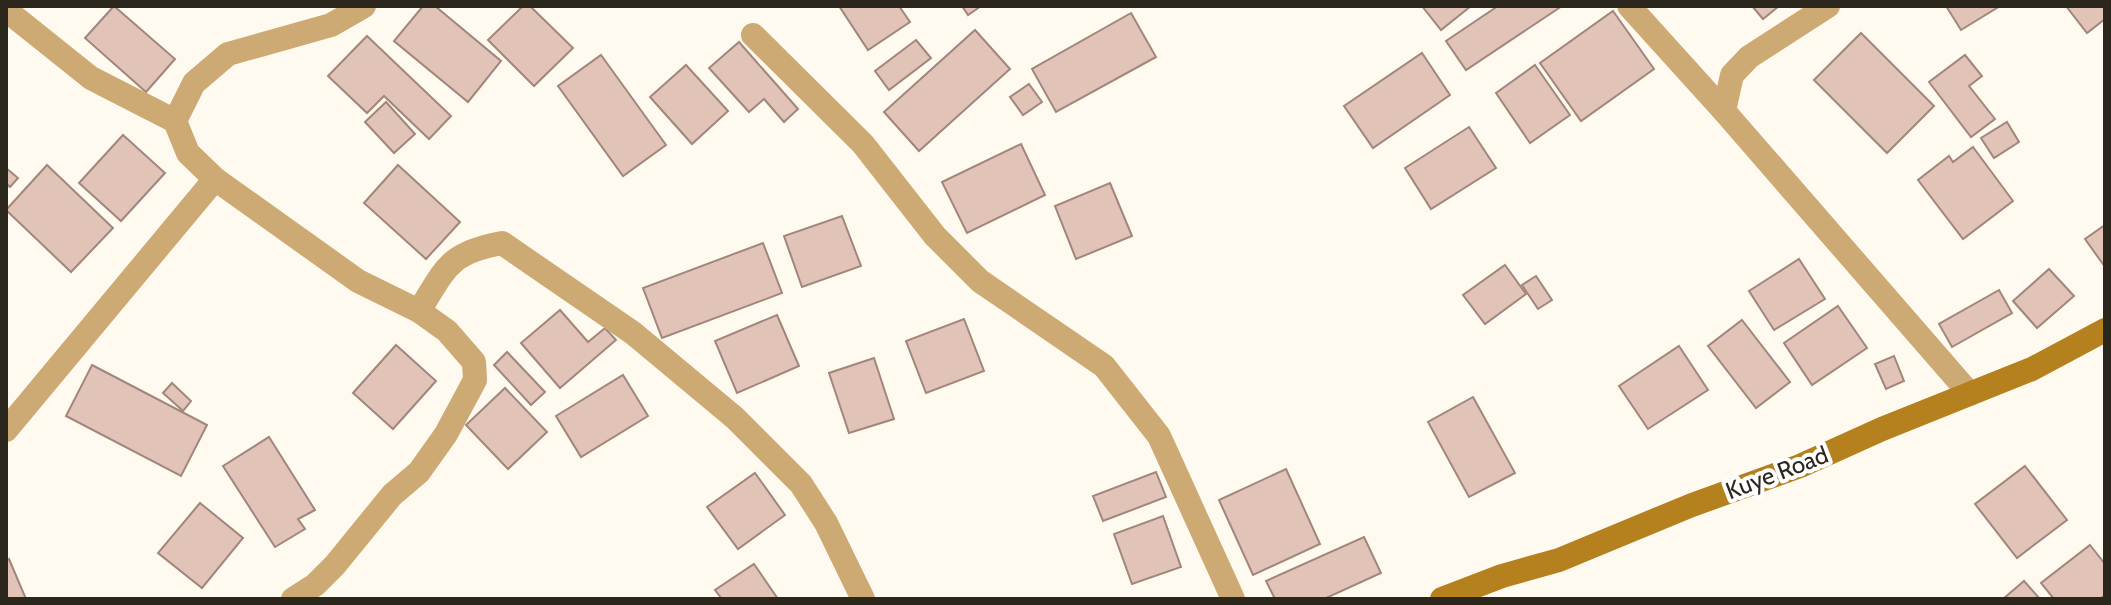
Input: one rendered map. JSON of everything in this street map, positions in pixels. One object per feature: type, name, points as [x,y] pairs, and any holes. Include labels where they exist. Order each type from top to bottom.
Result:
[{"type":"street","points":[[175,121],[194,83],[228,54],[331,25],[364,6]]},
{"type":"street","points":[[1629,6],[1970,394]]},
{"type":"street","points":[[1724,111],[1732,75],[1749,57],[1828,6]]},
{"type":"street","points":[[6,10],[91,78],[175,121],[188,153],[215,179],[358,281],[419,311],[460,343],[474,362],[475,380],[446,434],[419,472],[392,495],[335,565],[315,585],[293,599]]},
{"type":"street","points":[[753,35],[863,144],[935,236],[980,281],[1104,366],[1159,436],[1233,599]]},
{"type":"street","points":[[6,430],[215,179]]},
{"type":"street","points":[[419,311],[448,264],[475,248],[502,243],[633,333],[746,429],[801,484],[826,523],[863,599]]},
{"type":"street","name":"Kuye Road","points":[[1442,599],[1502,576],[1559,560],[1692,505],[1800,466],[1882,429],[2032,369],[2105,330]]},
{"type":"building","points":[[114,6],[175,59],[146,92],[85,38]]},
{"type":"building","points":[[423,6],[435,6],[501,61],[468,102],[394,41]]},
{"type":"building","points":[[523,6],[530,6],[573,48],[534,86],[488,40]]},
{"type":"building","points":[[839,6],[899,6],[910,22],[868,50]]},
{"type":"building","points":[[962,6],[981,6],[968,15]]},
{"type":"building","points":[[1422,6],[1471,6],[1441,30]]},
{"type":"building","points":[[1498,6],[1562,6],[1466,70],[1446,41]]},
{"type":"building","points":[[1752,6],[1779,6],[1763,19]]},
{"type":"building","points":[[1946,6],[2000,6],[1961,30]]},
{"type":"building","points":[[2066,6],[2105,6],[2105,19],[2087,33]]},
{"type":"building","points":[[1613,11],[1654,69],[1581,121],[1540,63]]},
{"type":"building","points":[[1131,13],[1156,57],[1056,112],[1032,69]]},
{"type":"building","points":[[975,30],[1010,69],[919,151],[884,112]]},
{"type":"building","points":[[1861,33],[1934,106],[1887,153],[1814,80]]},
{"type":"building","points":[[367,36],[451,116],[429,139],[384,96],[367,113],[328,76]]},
{"type":"building","points":[[916,40],[931,58],[889,90],[875,71]]},
{"type":"building","points":[[739,42],[798,109],[784,122],[764,99],[749,112],[709,68]]},
{"type":"building","points":[[1422,53],[1450,95],[1373,148],[1344,106]]},
{"type":"building","points":[[601,55],[666,145],[623,176],[558,86]]},
{"type":"building","points":[[1965,55],[1982,76],[1969,86],[1995,119],[1971,137],[1929,82]]},
{"type":"building","points":[[686,65],[728,111],[692,144],[650,97]]},
{"type":"building","points":[[1535,65],[1570,115],[1530,143],[1496,93]]},
{"type":"building","points":[[1029,84],[1042,102],[1023,115],[1010,97]]},
{"type":"building","points":[[386,102],[415,134],[394,153],[365,122]]},
{"type":"building","points":[[2007,122],[2019,142],[1994,158],[1981,138]]},
{"type":"building","points":[[1469,127],[1496,168],[1431,209],[1405,168]]},
{"type":"building","points":[[123,135],[165,173],[121,221],[79,183]]},
{"type":"building","points":[[1021,144],[1045,195],[967,233],[942,182]]},
{"type":"building","points":[[1973,147],[2013,201],[1963,239],[1918,180],[1949,156],[1953,162]]},
{"type":"building","points":[[47,165],[113,228],[71,272],[6,210]]},
{"type":"building","points":[[398,165],[460,222],[426,259],[364,203]]},
{"type":"building","points":[[6,168],[18,178],[10,187],[6,183]]},
{"type":"building","points":[[1110,183],[1132,236],[1076,259],[1055,206]]},
{"type":"building","points":[[842,216],[861,266],[802,287],[784,236]]},
{"type":"building","points":[[2105,225],[2105,267],[2085,239]]},
{"type":"building","points":[[763,243],[782,293],[662,338],[643,288]]},
{"type":"building","points":[[1799,259],[1825,299],[1774,330],[1749,291]]},
{"type":"building","points":[[1505,265],[1526,294],[1485,324],[1463,295]]},
{"type":"building","points":[[2049,269],[2074,296],[2037,328],[2013,301]]},
{"type":"building","points":[[1536,276],[1552,300],[1538,309],[1522,285]]},
{"type":"building","points":[[1999,290],[2012,313],[1952,347],[1939,324]]},
{"type":"building","points":[[1838,306],[1867,348],[1812,385],[1784,343]]},
{"type":"building","points":[[560,310],[588,342],[605,328],[616,340],[560,388],[521,343]]},
{"type":"building","points":[[777,315],[799,366],[737,393],[715,341]]},
{"type":"building","points":[[964,319],[984,371],[926,393],[906,341]]},
{"type":"building","points":[[1742,320],[1790,382],[1756,408],[1708,346]]},
{"type":"building","points":[[396,345],[436,381],[393,429],[353,393]]},
{"type":"building","points":[[1679,346],[1708,390],[1648,429],[1619,386]]},
{"type":"building","points":[[507,352],[545,392],[531,405],[494,365]]},
{"type":"building","points":[[1894,356],[1904,381],[1886,389],[1875,364]]},
{"type":"building","points":[[874,358],[894,419],[849,433],[829,373]]},
{"type":"building","points":[[92,365],[207,425],[181,476],[66,416]]},
{"type":"building","points":[[623,375],[648,416],[581,457],[556,416]]},
{"type":"building","points":[[172,383],[191,401],[183,411],[163,393]]},
{"type":"building","points":[[505,388],[547,432],[508,469],[466,425]]},
{"type":"building","points":[[1473,397],[1515,473],[1469,497],[1428,422]]},
{"type":"building","points":[[269,437],[315,510],[298,519],[305,529],[275,547],[223,466]]},
{"type":"building","points":[[2025,466],[2067,520],[2017,558],[1975,504]]},
{"type":"building","points":[[1286,469],[1320,544],[1253,575],[1219,500]]},
{"type":"building","points":[[1156,472],[1166,497],[1103,521],[1093,496]]},
{"type":"building","points":[[755,473],[785,515],[738,549],[707,507]]},
{"type":"building","points":[[200,503],[243,538],[202,588],[158,553]]},
{"type":"building","points":[[1163,516],[1181,567],[1132,584],[1114,534]]},
{"type":"building","points":[[1364,537],[1381,573],[1324,599],[1275,599],[1266,581]]},
{"type":"building","points":[[2090,545],[2105,564],[2105,595],[2100,599],[2054,599],[2041,583]]},
{"type":"building","points":[[9,559],[26,599],[6,599],[6,561]]},
{"type":"building","points":[[754,564],[778,599],[722,599],[715,590]]},
{"type":"building","points":[[2024,581],[2040,599],[2003,599]]}]
